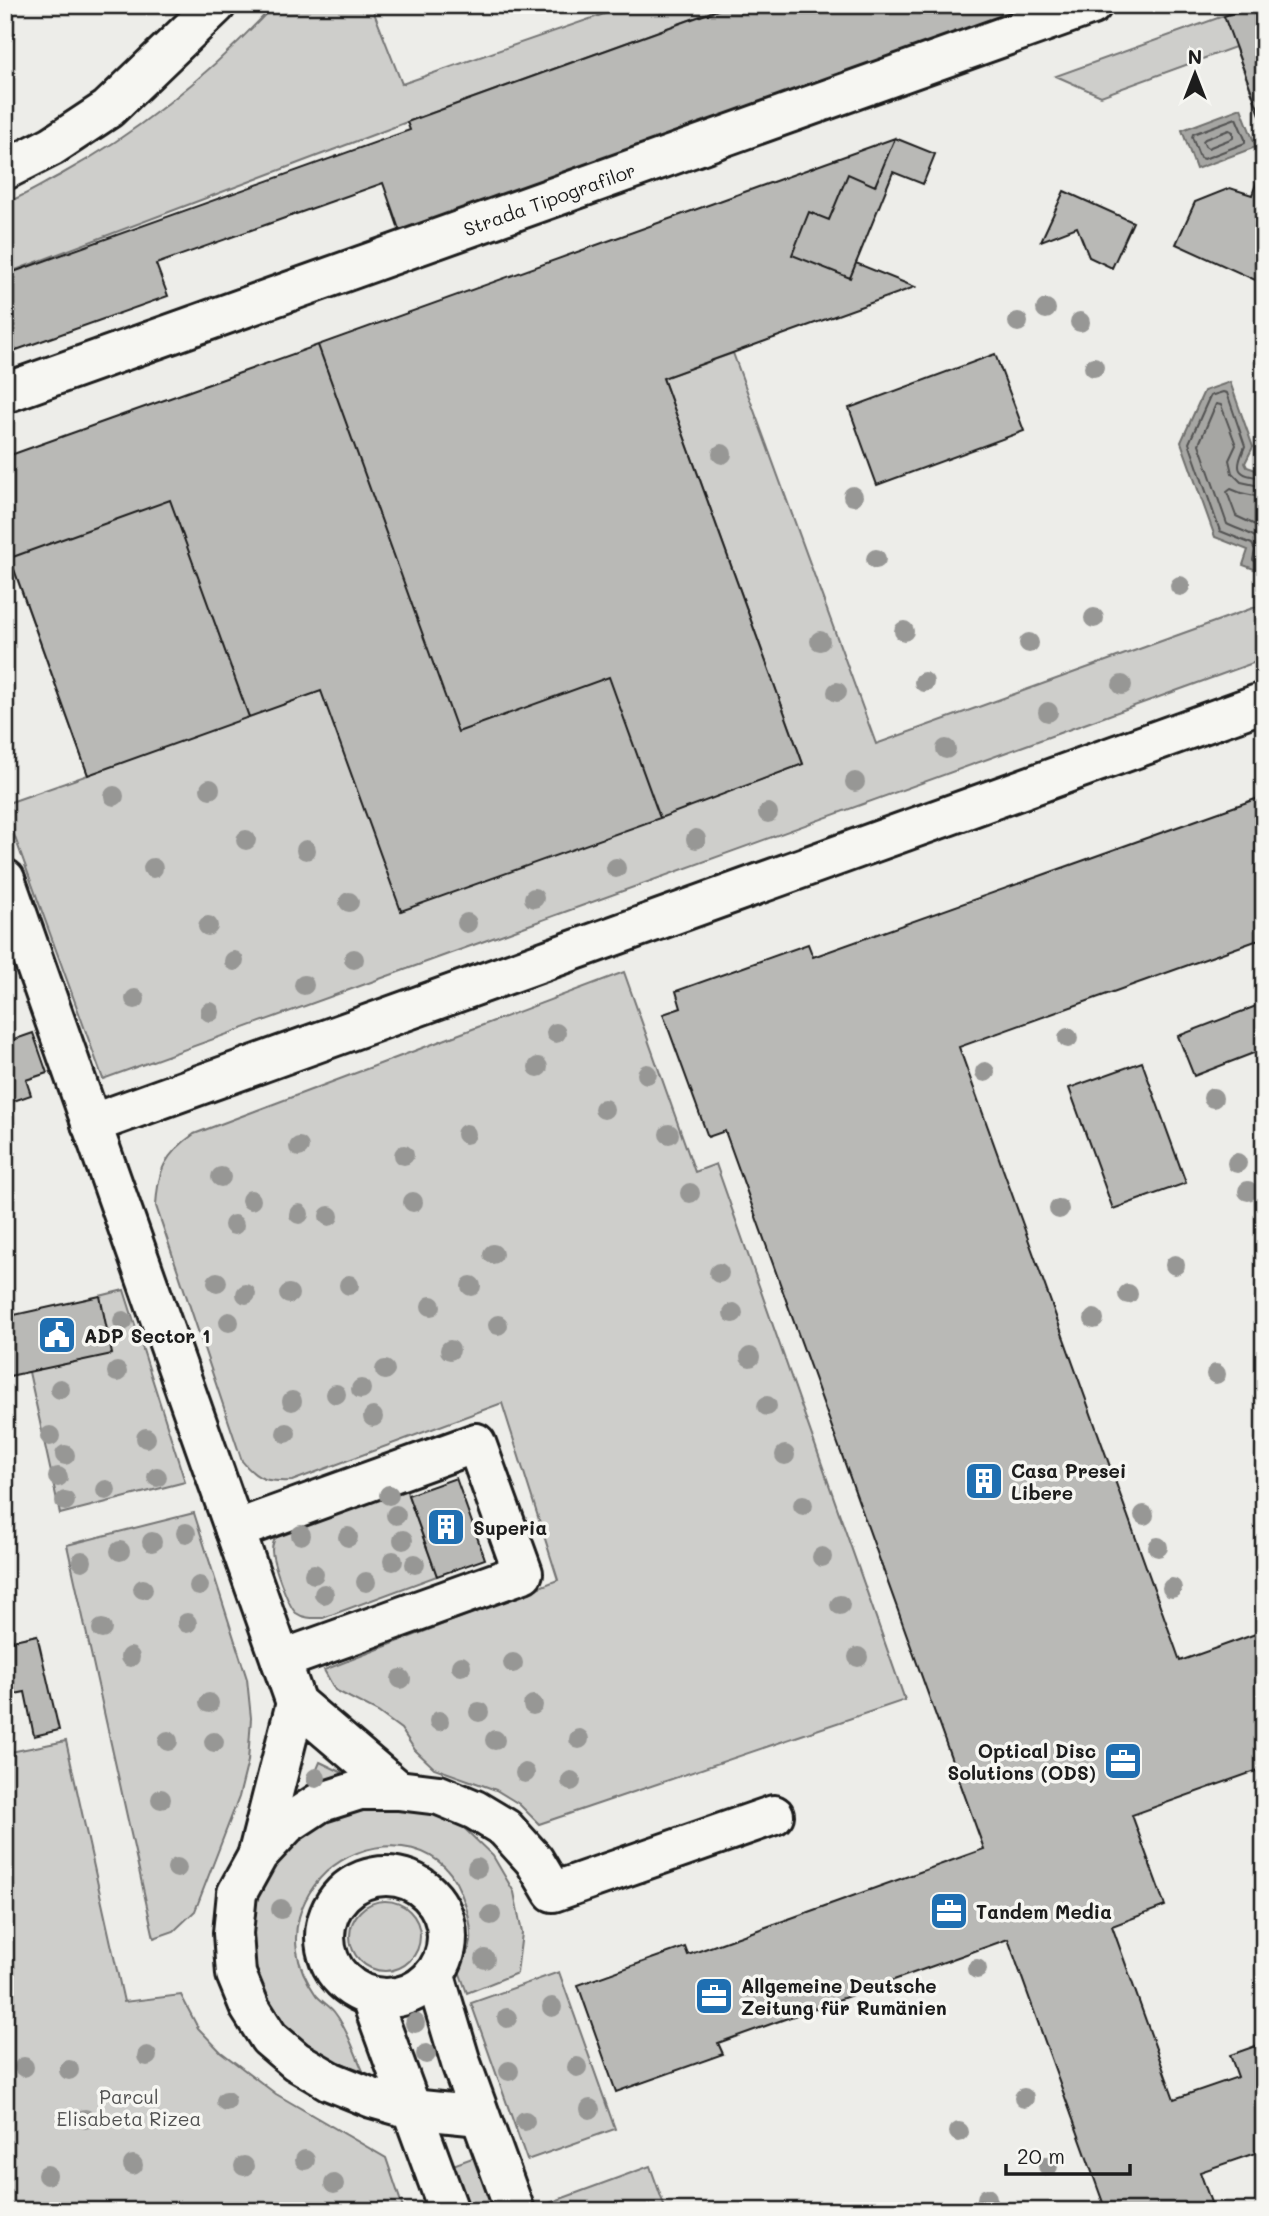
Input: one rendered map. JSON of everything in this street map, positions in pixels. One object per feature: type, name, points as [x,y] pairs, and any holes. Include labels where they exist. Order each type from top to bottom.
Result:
[{"type":"street","points":[[5,170],[52,146],[108,109],[216,5]]},
{"type":"street","name":"Strada Tipografilor","points":[[5,393],[1092,5]]},
{"type":"street","points":[[91,1124],[1264,702]]},
{"type":"street","points":[[5,880],[296,1703],[398,1790]]},
{"type":"street","points":[[235,1530],[476,1443],[523,1573],[281,1660]]},
{"type":"street","points":[[258,1855],[296,1703]]},
{"type":"street","points":[[480,2116],[411,2109],[372,2098],[330,2081],[296,2061],[269,2038],[250,2008],[236,1974],[233,1933],[237,1893],[258,1855],[287,1824],[319,1803],[360,1790],[398,1790],[439,1795],[475,1810],[505,1828],[534,1860],[553,1892],[774,1815]]},
{"type":"street","points":[[387,1875],[406,1879],[424,1888],[437,1902],[446,1920],[448,1939],[444,1958],[435,1976],[405,1996],[370,1996],[352,1988],[338,1975],[328,1958],[325,1938],[327,1919],[336,1902],[350,1887],[367,1878],[387,1875]]},
{"type":"street","points":[[435,1976],[461,2063],[515,2211]]},
{"type":"street","points":[[370,1996],[449,2211]]},
{"type":"green space","points":[[274,5],[371,5],[402,84],[630,5],[731,5],[407,122],[5,274],[5,203],[92,157],[148,119],[201,76]]},
{"type":"green space","points":[[1254,5],[1264,5],[1264,126],[1235,47],[1101,96],[1056,76]]},
{"type":"green space","points":[[733,353],[876,744],[1264,604],[1264,659],[103,1079],[5,810],[5,804],[88,775],[5,545],[660,817],[803,764],[663,378]]},
{"type":"green space","points":[[624,972],[695,1172],[716,1164],[905,1700],[539,1824],[519,1804],[496,1790],[434,1768],[415,1750],[401,1729],[378,1712],[335,1690],[324,1670],[558,1580],[502,1403],[292,1481],[269,1480],[258,1476],[242,1461],[156,1206],[157,1193],[164,1164],[176,1149],[194,1134]]},
{"type":"green space","points":[[124,1290],[185,1482],[60,1514],[29,1372],[100,1296]]},
{"type":"green space","points":[[404,1484],[437,1576],[323,1618],[306,1617],[296,1613],[285,1593],[273,1556],[274,1539],[280,1529]]},
{"type":"green space","points":[[194,1513],[247,1679],[251,1718],[248,1761],[239,1797],[195,1911],[174,1931],[154,1938],[67,1545]]},
{"type":"green space","name":"Parcul Elisabeta Rizea","points":[[66,1741],[124,2002],[181,1995],[198,2028],[221,2052],[276,2094],[386,2158],[404,2211],[5,2211],[5,1753]]},
{"type":"green space","points":[[320,1762],[364,1783],[301,1807]]},
{"type":"green space","points":[[350,1808],[426,1809],[463,1827],[493,1856],[514,1892],[522,1933],[517,1973],[467,1993],[459,1971],[470,1945],[470,1922],[460,1890],[445,1867],[430,1856],[394,1846],[358,1853],[326,1872],[314,1886],[302,1908],[296,1934],[298,1957],[313,1990],[343,2026],[363,2071],[317,2052],[293,2035],[276,2014],[264,1991],[256,1966],[253,1939],[254,1913],[261,1887],[273,1864],[304,1832]]},
{"type":"green space","points":[[385,1901],[410,1911],[420,1936],[410,1961],[385,1971],[360,1961],[350,1936],[360,1911]]},
{"type":"green space","points":[[559,1972],[615,2129],[527,2160],[471,2003]]},
{"type":"green space","points":[[475,2157],[495,2211],[466,2211],[450,2166]]},
{"type":"green space","points":[[650,2166],[666,2211],[533,2211],[533,2209]]},
{"type":"water","points":[[1241,108],[1256,147],[1196,169],[1182,130]]},
{"type":"water","points":[[1230,382],[1253,447],[1245,463],[1247,467],[1262,472],[1264,476],[1262,572],[1243,565],[1248,550],[1215,537],[1181,442],[1204,391]]},
{"type":"building","points":[[435,5],[457,5],[438,12]]},
{"type":"building","points":[[731,5],[1040,5],[401,235],[383,183],[156,264],[168,296],[5,354],[5,275],[410,130],[407,122]]},
{"type":"building","points":[[1254,5],[1264,5],[1264,125],[1224,16]]},
{"type":"building","points":[[895,138],[935,154],[923,184],[893,172],[850,278],[792,255],[809,212],[829,220],[848,174],[875,186]]},
{"type":"building","points":[[895,138],[875,186],[848,174],[829,220],[809,212],[792,255],[850,278],[856,263],[915,287],[663,378],[803,764],[660,818],[609,677],[458,732],[318,345]]},
{"type":"building","points":[[1264,172],[1264,284],[1176,244],[1195,202],[1230,188],[1252,195],[1260,173]]},
{"type":"building","points":[[1064,191],[1133,222],[1112,268],[1089,257],[1077,227],[1041,241]]},
{"type":"building","points":[[318,345],[458,732],[609,677],[660,818],[401,911],[321,691],[249,717],[170,500],[10,558],[5,545],[5,457]]},
{"type":"building","points":[[995,354],[1024,431],[877,485],[849,408]]},
{"type":"building","points":[[170,500],[249,717],[88,775],[10,558]]},
{"type":"building","name":"Casa Presei Libere","points":[[1264,796],[1264,938],[959,1047],[1180,1661],[1264,1631],[1264,1768],[1132,1815],[1165,1906],[1112,1926],[1174,2099],[1238,2077],[1230,2055],[1264,2043],[1264,2150],[1200,2172],[1214,2211],[1106,2211],[1008,1939],[718,2043],[723,2054],[616,2092],[578,1985],[685,1947],[688,1955],[984,1849],[725,1131],[708,1137],[663,1014],[681,1008],[676,991],[808,944],[813,957]]},
{"type":"building","points":[[1264,1003],[1264,1049],[1194,1076],[1178,1036]]},
{"type":"building","points":[[5,1018],[13,1040],[33,1033],[47,1073],[26,1080],[31,1095],[5,1104]]},
{"type":"building","points":[[1142,1062],[1186,1183],[1113,1209],[1069,1088]]},
{"type":"building","name":"ADP Sector 1","points":[[100,1296],[112,1354],[5,1377],[5,1317]]},
{"type":"building","name":"Superia","points":[[456,1478],[485,1559],[437,1576],[408,1495]]},
{"type":"building","points":[[37,1635],[59,1730],[34,1736],[25,1692],[5,1696],[5,1642]]},
{"type":"place","name":"ADP Sector 1","points":[[57,1335]]},
{"type":"place","name":"Casa Presei Libere","points":[[984,1481]]},
{"type":"place","name":"Superia","points":[[446,1527]]},
{"type":"place","name":"Optical Disc Solutions (ODS)","points":[[1123,1761]]},
{"type":"place","name":"Tandem Media","points":[[949,1911]]},
{"type":"place","name":"Allgemeine Deutsche Zeitung für Rumänien","points":[[714,1996]]}]
